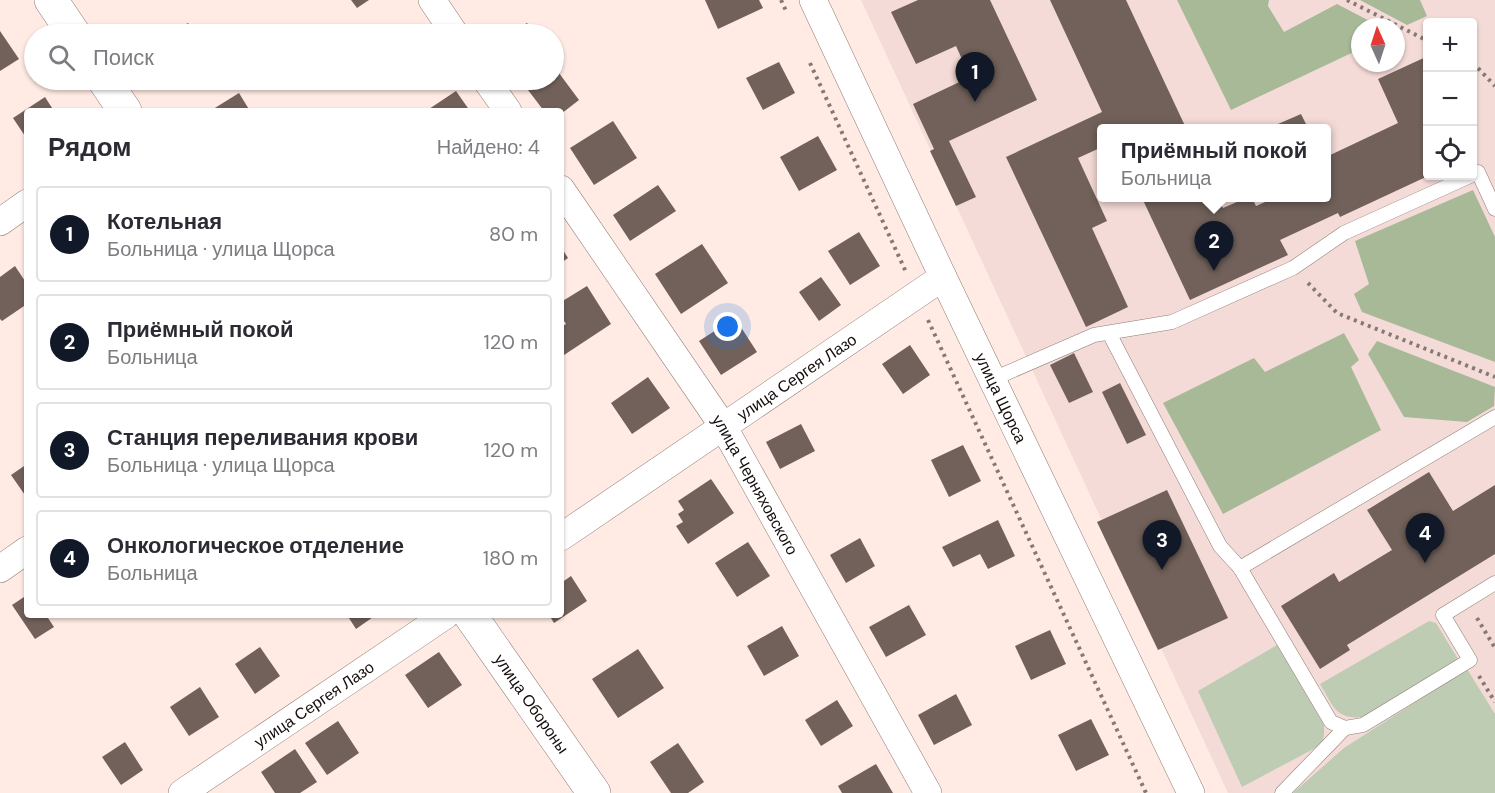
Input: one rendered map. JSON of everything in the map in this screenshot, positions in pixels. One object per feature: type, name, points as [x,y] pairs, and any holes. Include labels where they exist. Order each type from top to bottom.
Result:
[{"type":"street","points":[[51,0],[67,24]]},
{"type":"street","points":[[432,0],[448,24]]},
{"type":"street","name":"улица Щорса","points":[[813,0],[943,277],[1191,793]]},
{"type":"street","points":[[111,90],[123,108]]},
{"type":"street","points":[[493,90],[506,108]]},
{"type":"street","name":"улица Черняховского","points":[[564,193],[723,426],[928,793]]},
{"type":"street","points":[[0,222],[24,206]]},
{"type":"street","name":"улица Сергея Лазо","points":[[564,535],[943,277]]},
{"type":"street","points":[[0,569],[24,552]]},
{"type":"street","name":"улица Сергея Лазо","points":[[182,793],[442,618]]},
{"type":"street","name":"улица Обороны","points":[[472,618],[594,793]]},
{"type":"lane","points":[[1477,172],[1495,209]]},
{"type":"lane","points":[[993,379],[1094,335],[1172,322],[1293,268],[1344,233],[1460,180]]},
{"type":"lane","points":[[1108,333],[1220,546],[1240,568],[1331,722],[1345,728],[1363,725],[1470,660],[1443,615],[1495,583]]},
{"type":"lane","points":[[1240,568],[1495,417]]},
{"type":"lane","points":[[1282,793],[1345,728]]},
{"type":"path","points":[[781,0],[790,21]]},
{"type":"path","points":[[1347,0],[1423,38]]},
{"type":"path","points":[[810,63],[1146,793]]},
{"type":"path","points":[[1477,67],[1495,86]]},
{"type":"path","points":[[1293,268],[1337,312],[1495,377]]},
{"type":"path","points":[[1467,600],[1495,648]]},
{"type":"path","points":[[1470,660],[1495,702]]},
{"type":"shaded area","points":[[861,0],[1495,0],[1495,793],[1228,793]]},
{"type":"green space","points":[[1177,0],[1269,0],[1268,6],[1284,32],[1337,4],[1364,18],[1351,18],[1351,53],[1231,110]]},
{"type":"green space","points":[[1360,0],[1420,0],[1427,16],[1407,25],[1405,18],[1394,18]]},
{"type":"green space","points":[[1473,190],[1495,237],[1495,362],[1362,312],[1354,294],[1369,284],[1355,241]]},
{"type":"green space","points":[[1344,333],[1359,360],[1351,367],[1381,430],[1223,514],[1163,403],[1254,358],[1265,372]]},
{"type":"green space","points":[[1377,341],[1495,387],[1494,406],[1467,422],[1404,417],[1368,354]]},
{"type":"green space","points":[[1429,621],[1436,623],[1458,659],[1363,717],[1346,716],[1336,710],[1320,684]]},
{"type":"green space","points":[[1277,645],[1324,725],[1324,736],[1321,745],[1242,787],[1198,691]]},
{"type":"green space","points":[[1467,669],[1495,714],[1495,793],[1293,793],[1344,748]]},
{"type":"building","points":[[351,0],[369,0],[357,8]]},
{"type":"building","points":[[705,0],[759,0],[763,8],[718,29]]},
{"type":"building","points":[[918,0],[990,0],[1037,100],[949,141],[976,197],[956,206],[930,151],[934,149],[913,104],[970,77],[956,46],[916,64],[891,12]]},
{"type":"building","points":[[1050,0],[1126,0],[1184,124],[1097,124],[1097,149],[1078,158],[1107,221],[1092,228],[1128,307],[1086,327],[1006,157],[1102,112]]},
{"type":"building","points":[[0,31],[19,59],[0,71]]},
{"type":"building","points":[[1423,58],[1423,178],[1340,217],[1338,213],[1280,240],[1288,255],[1190,300],[1144,202],[1220,202],[1223,208],[1237,202],[1254,202],[1256,206],[1265,202],[1331,202],[1331,155],[1398,123],[1378,79],[1393,72],[1405,72],[1405,67]]},
{"type":"building","points":[[779,62],[795,93],[763,110],[746,78]]},
{"type":"building","points":[[564,80],[579,100],[564,112],[564,108],[542,108],[528,90],[564,90]]},
{"type":"building","points":[[456,91],[468,108],[430,108]]},
{"type":"building","points":[[239,93],[248,108],[215,108]]},
{"type":"building","points":[[45,97],[52,108],[28,108]]},
{"type":"building","points":[[24,111],[24,134],[13,118]]},
{"type":"building","points":[[1301,114],[1306,124],[1278,124]]},
{"type":"building","points":[[613,121],[637,158],[594,185],[570,148]]},
{"type":"building","points":[[818,136],[837,170],[799,191],[780,157]]},
{"type":"building","points":[[658,185],[676,211],[630,241],[613,215]]},
{"type":"building","points":[[859,232],[880,266],[850,285],[828,251]]},
{"type":"building","points":[[702,244],[728,283],[681,314],[655,274]]},
{"type":"building","points":[[15,266],[24,280],[24,306],[2,321],[0,319],[0,277]]},
{"type":"building","points":[[821,277],[841,305],[819,321],[799,292]]},
{"type":"building","points":[[587,286],[611,324],[564,355],[564,325],[566,324],[564,300]]},
{"type":"building","points":[[735,318],[757,352],[721,375],[699,341]]},
{"type":"building","points":[[910,345],[930,375],[903,394],[882,364]]},
{"type":"building","points":[[1074,353],[1093,392],[1069,403],[1050,365]]},
{"type":"building","points":[[648,377],[670,408],[632,434],[611,403]]},
{"type":"building","points":[[1120,383],[1146,435],[1127,444],[1102,392]]},
{"type":"building","points":[[801,424],[815,451],[780,469],[766,442]]},
{"type":"building","points":[[963,445],[981,481],[949,497],[931,460]]},
{"type":"building","points":[[24,466],[24,494],[11,475]]},
{"type":"building","points":[[1429,472],[1453,511],[1495,485],[1495,554],[1347,645],[1350,650],[1320,669],[1281,606],[1334,573],[1339,582],[1392,550],[1367,510]]},
{"type":"building","points":[[711,479],[734,513],[688,544],[676,526],[683,522],[678,514],[684,510],[678,501]]},
{"type":"building","points":[[1167,490],[1228,618],[1158,650],[1097,522]]},
{"type":"building","points":[[998,520],[1015,556],[988,569],[980,554],[953,567],[942,547]]},
{"type":"building","points":[[860,538],[875,566],[846,583],[830,555]]},
{"type":"building","points":[[748,542],[770,576],[737,597],[715,563]]},
{"type":"building","points":[[571,576],[587,601],[564,616],[564,581]]},
{"type":"building","points":[[24,597],[24,618],[48,618],[54,627],[35,639],[12,605]]},
{"type":"building","points":[[909,605],[926,635],[886,657],[869,627]]},
{"type":"building","points":[[349,618],[372,618],[356,629]]},
{"type":"building","points":[[551,618],[562,618],[554,623]]},
{"type":"building","points":[[782,626],[799,656],[764,676],[747,646]]},
{"type":"building","points":[[1050,630],[1066,664],[1031,680],[1015,646]]},
{"type":"building","points":[[260,647],[280,676],[255,694],[235,664]]},
{"type":"building","points":[[638,649],[664,688],[618,718],[592,679]]},
{"type":"building","points":[[439,652],[462,685],[428,708],[405,675]]},
{"type":"building","points":[[200,687],[219,717],[189,736],[170,707]]},
{"type":"building","points":[[956,694],[972,725],[934,745],[918,715]]},
{"type":"building","points":[[837,700],[853,726],[821,746],[805,720]]},
{"type":"building","points":[[1091,719],[1109,755],[1076,771],[1058,735]]},
{"type":"building","points":[[338,721],[359,753],[327,775],[305,743]]},
{"type":"building","points":[[125,742],[143,770],[121,785],[102,757]]},
{"type":"building","points":[[678,743],[704,782],[688,793],[671,793],[650,762]]},
{"type":"building","points":[[295,749],[317,782],[300,793],[275,793],[261,772]]},
{"type":"building","points":[[876,764],[893,793],[842,793],[838,786]]},
{"type":"place","name":"Котельная","points":[[975,102]]},
{"type":"place","name":"Приёмный покой","points":[[1214,271]]},
{"type":"place","name":"Онкологическое отделение","points":[[1425,563]]},
{"type":"place","name":"Станция переливания крови","points":[[1162,570]]}]
